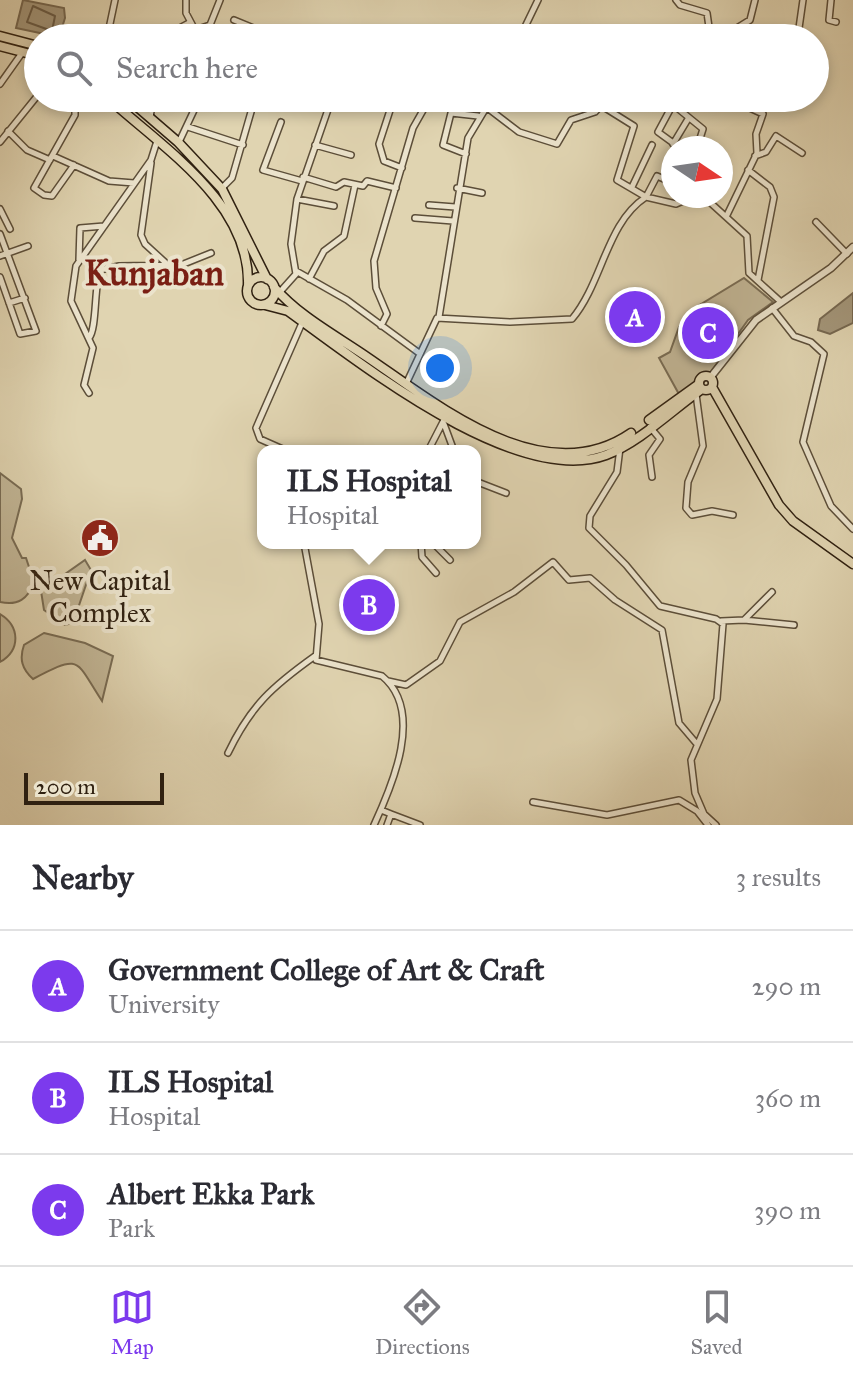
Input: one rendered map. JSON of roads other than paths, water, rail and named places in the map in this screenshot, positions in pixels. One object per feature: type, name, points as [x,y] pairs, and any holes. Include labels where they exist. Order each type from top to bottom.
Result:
[{"type":"main road","points":[[0,36],[24,42]]},
{"type":"main road","points":[[0,46],[22,52]]},
{"type":"main road","points":[[124,112],[201,179],[215,198],[249,262],[249,299],[288,311],[445,420],[531,456],[584,460],[609,454],[699,389],[704,377],[711,382],[779,505],[793,521],[853,564]]},
{"type":"main road","points":[[142,112],[178,142],[222,189],[267,279],[291,305],[450,413],[518,445],[577,453],[594,452],[612,445],[699,389]]},
{"type":"main road","points":[[248,286],[258,278],[267,279]]},
{"type":"main road","points":[[265,305],[276,290]]},
{"type":"street","points":[[110,24],[115,0]]},
{"type":"street","points":[[186,0],[184,7],[189,23]]},
{"type":"street","points":[[210,24],[220,0]]},
{"type":"street","points":[[526,24],[538,0]]},
{"type":"street","points":[[676,0],[680,5],[707,13],[708,24]]},
{"type":"street","points":[[745,24],[750,20],[755,0]]},
{"type":"street","points":[[800,24],[803,0]]},
{"type":"street","points":[[831,0],[829,22],[836,22]]},
{"type":"street","points":[[234,20],[244,24]]},
{"type":"street","points":[[0,84],[22,52]]},
{"type":"street","points":[[0,142],[24,112]]},
{"type":"street","points":[[74,165],[48,197],[34,188],[75,112]]},
{"type":"street","points":[[150,119],[151,112]]},
{"type":"street","points":[[178,142],[194,112]]},
{"type":"street","points":[[222,189],[232,178],[251,112]]},
{"type":"street","points":[[327,112],[297,199],[291,244],[296,271],[347,300],[419,353]]},
{"type":"street","points":[[390,112],[379,147],[384,161],[402,168]]},
{"type":"street","points":[[381,326],[387,314],[376,288],[374,261],[413,128],[422,112]]},
{"type":"street","points":[[406,384],[439,317],[457,188],[468,138],[481,112]]},
{"type":"street","points":[[493,112],[519,132],[555,144],[571,120],[589,112]]},
{"type":"street","points":[[612,112],[634,126],[617,178],[646,197],[661,202]]},
{"type":"street","points":[[663,136],[658,132],[669,112]]},
{"type":"street","points":[[679,112],[703,131],[701,136]]},
{"type":"street","points":[[727,215],[755,156],[756,134],[763,114],[759,112]]},
{"type":"street","points":[[466,154],[443,145],[451,113],[478,116]]},
{"type":"street","points":[[681,136],[688,119]]},
{"type":"street","points":[[281,122],[263,170],[336,187],[344,182],[363,186],[367,181],[396,188]]},
{"type":"street","points":[[188,127],[243,145]]},
{"type":"street","points":[[8,131],[27,150],[74,165],[109,181],[134,183]]},
{"type":"street","points":[[755,156],[766,152],[776,136],[802,153]]},
{"type":"street","points":[[157,141],[151,160],[141,235],[145,244],[168,265]]},
{"type":"street","points":[[315,145],[351,155]]},
{"type":"street","points":[[632,187],[652,145]]},
{"type":"street","points":[[79,261],[151,160]]},
{"type":"street","points":[[748,170],[770,187],[774,197],[758,281]]},
{"type":"street","points":[[439,317],[510,322],[572,319],[605,262],[619,224],[646,197],[657,176],[661,178]]},
{"type":"street","points":[[309,279],[324,251],[344,236],[355,185]]},
{"type":"street","points":[[457,188],[482,193]]},
{"type":"street","points":[[297,199],[334,206]]},
{"type":"street","points":[[429,205],[455,207]]},
{"type":"street","points":[[718,208],[747,236],[747,265],[758,281],[781,302]]},
{"type":"street","points":[[0,209],[10,229]]},
{"type":"street","points":[[415,218],[453,221]]},
{"type":"street","points":[[816,222],[847,254]]},
{"type":"street","points":[[89,393],[84,385],[93,356],[89,338],[71,301],[79,261],[80,228],[105,226]]},
{"type":"street","points":[[0,234],[36,329],[24,336],[20,334],[0,277]]},
{"type":"street","points":[[0,256],[28,246]]},
{"type":"street","points":[[711,382],[747,329],[853,247]]},
{"type":"street","points":[[89,338],[94,331],[93,302],[100,270],[119,266],[181,265],[211,253]]},
{"type":"street","points":[[276,290],[296,271]]},
{"type":"street","points":[[9,303],[25,298]]},
{"type":"street","points":[[772,308],[794,336],[811,342],[824,354],[803,442],[831,506],[853,529]]},
{"type":"street","points":[[274,445],[260,439],[256,428],[303,322]]},
{"type":"street","points":[[699,389],[703,446],[688,482],[686,508],[692,515],[712,511],[733,515]]},
{"type":"street","points":[[431,445],[445,420]]},
{"type":"street","points":[[445,420],[452,445]]},
{"type":"street","points":[[649,427],[660,439],[649,455],[652,477]]},
{"type":"street","points":[[620,447],[617,472],[590,516],[589,528],[663,609],[720,621],[794,625]]},
{"type":"street","points":[[481,483],[506,493]]},
{"type":"street","points":[[228,753],[243,722],[261,699],[315,656],[319,624],[305,549]]},
{"type":"street","points":[[421,549],[422,557],[436,573]]},
{"type":"street","points":[[439,549],[450,560]]},
{"type":"street","points":[[315,656],[324,663],[368,671],[388,681],[410,683],[440,661],[460,622],[514,592],[553,562],[569,580],[590,578],[615,600],[662,630],[679,723],[696,743]]},
{"type":"street","points":[[744,620],[772,592]]},
{"type":"street","points":[[716,825],[704,814],[695,793],[691,760],[717,699],[723,628],[720,621]]},
{"type":"street","points":[[374,825],[402,748],[398,705],[388,681]]},
{"type":"street","points":[[533,802],[607,815],[679,800],[697,811],[708,825]]},
{"type":"street","points":[[381,810],[420,825]]},
{"type":"street","points":[[387,825],[391,814]]},
{"type":"water","points":[[23,0],[64,8],[63,24],[24,24],[24,30],[16,28]]},
{"type":"water","points":[[853,293],[853,323],[830,334],[818,330],[820,319]]},
{"type":"place","name":"Government College of Art & Craft","points":[[635,317]]},
{"type":"place","name":"Albert Ekka Park","points":[[708,333]]},
{"type":"place","name":"New Capital Complex","points":[[100,538]]},
{"type":"place","name":"ILS Hospital","points":[[369,605]]},
{"type":"district","name":"Kunjaban","points":[[154,273]]}]
